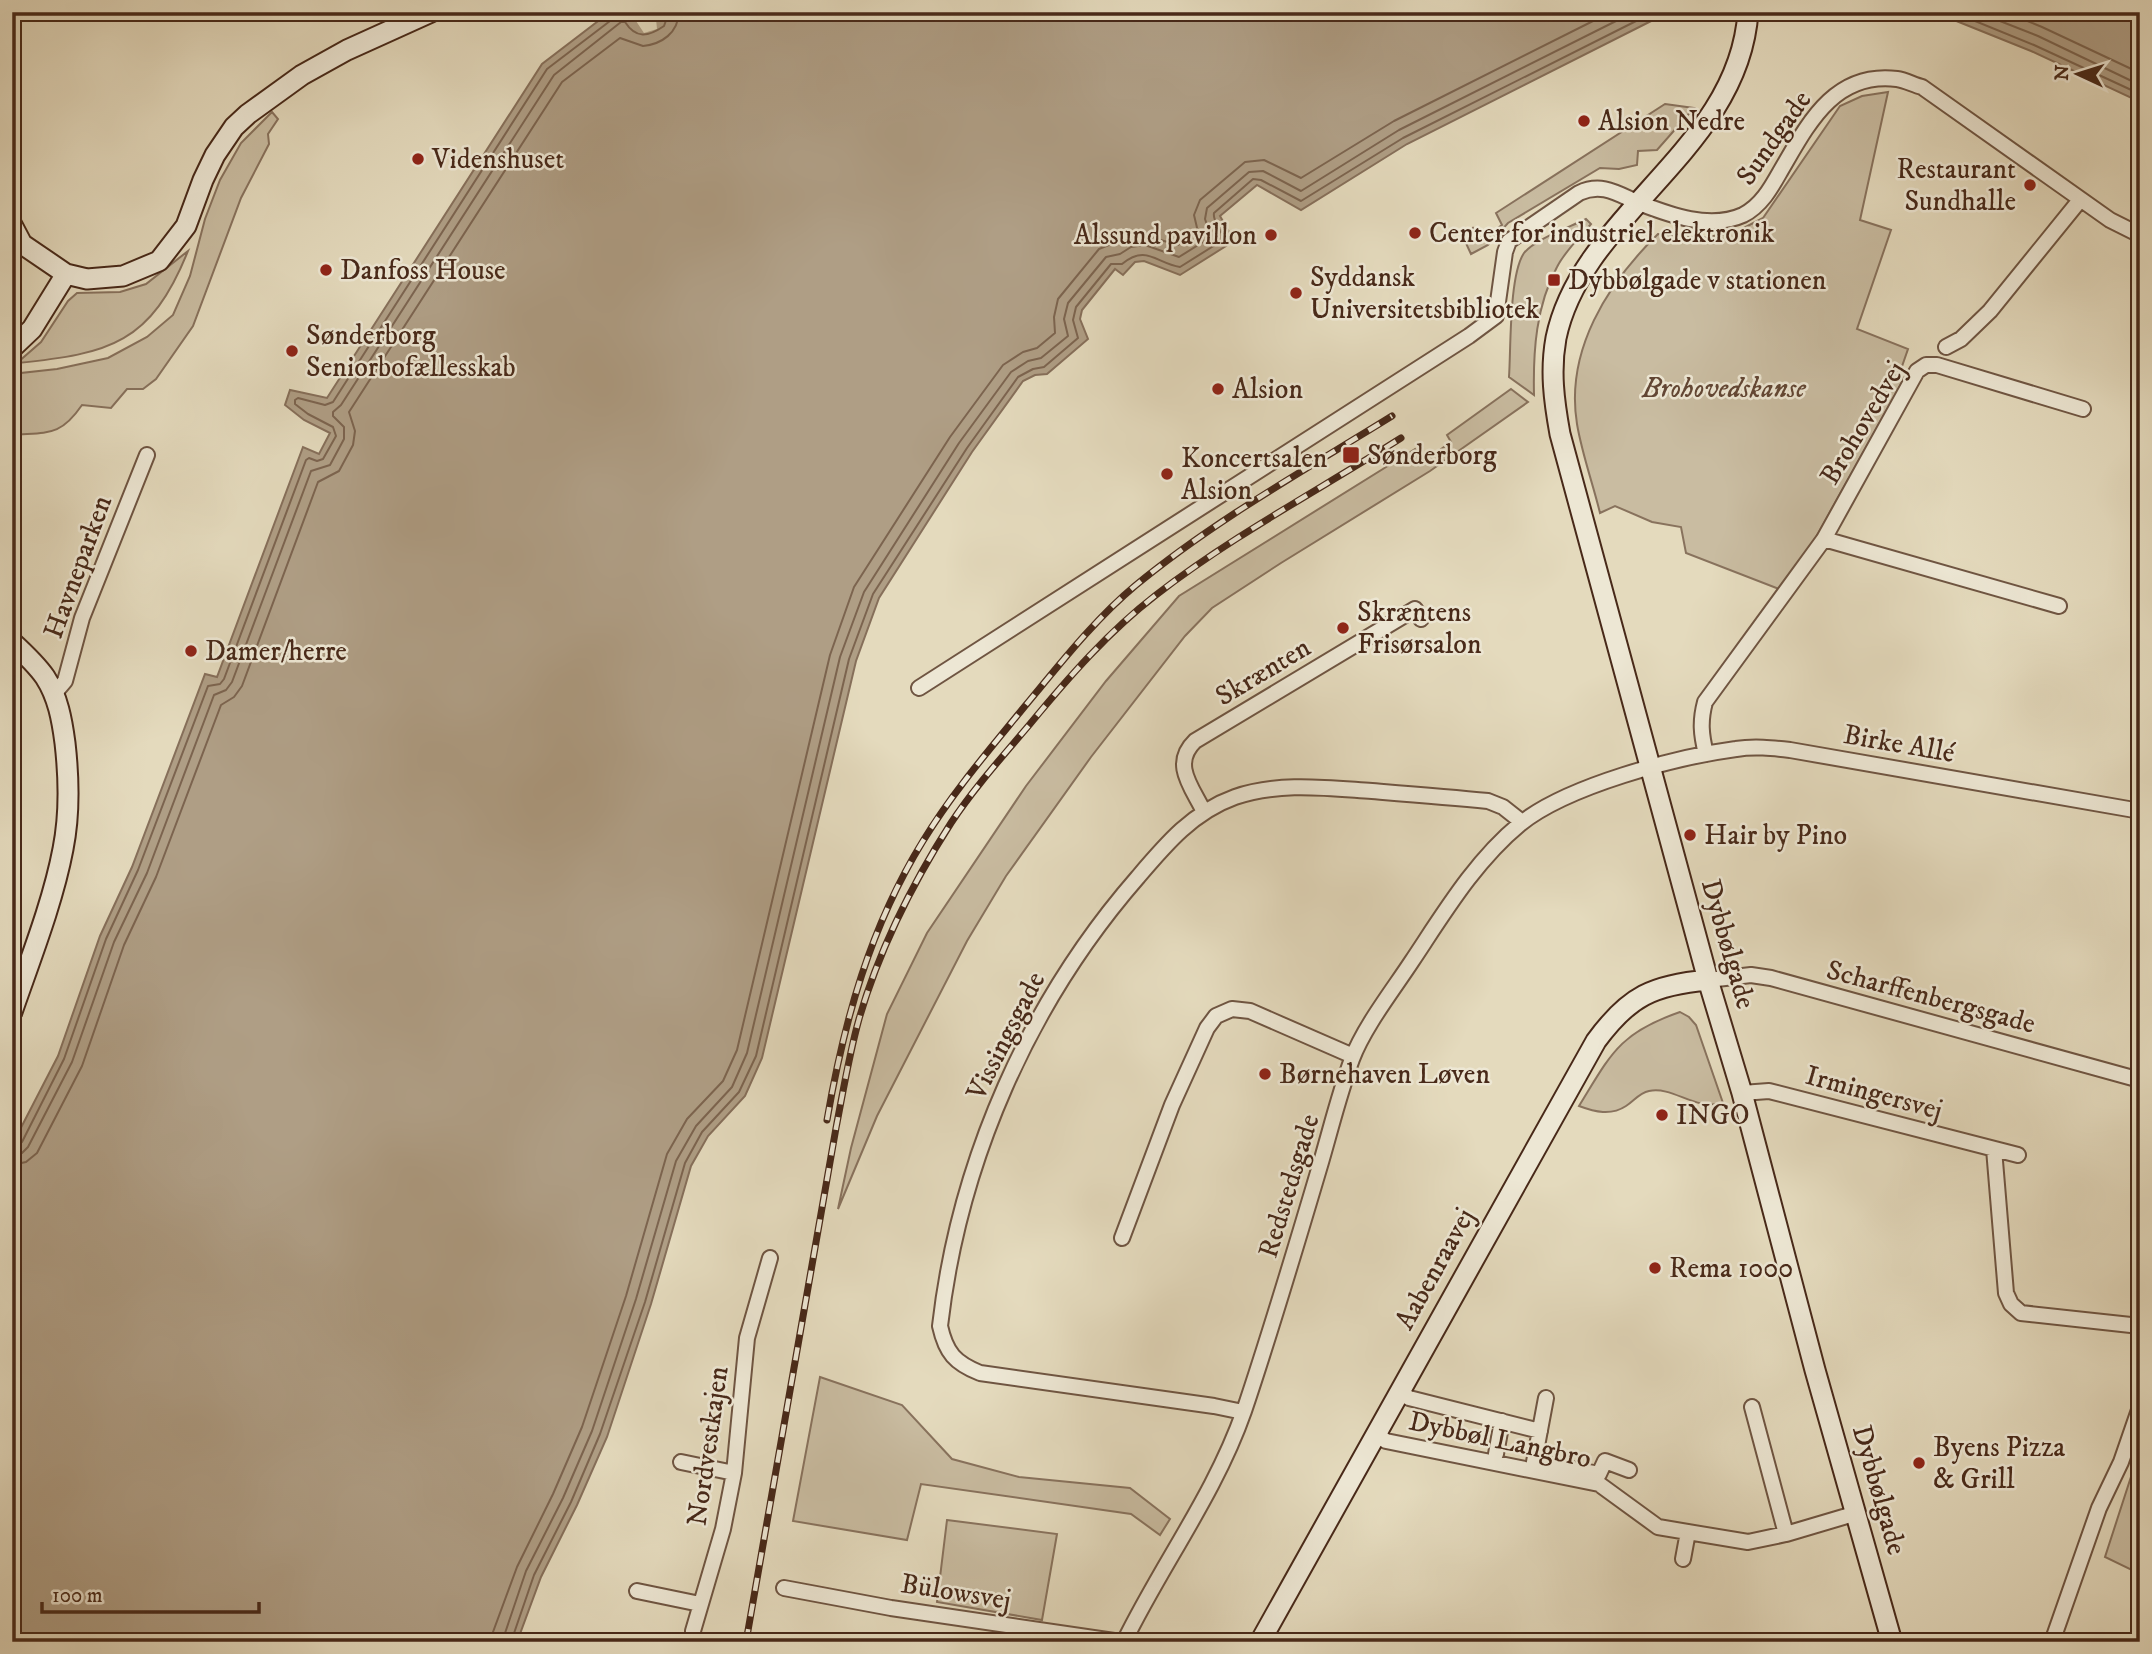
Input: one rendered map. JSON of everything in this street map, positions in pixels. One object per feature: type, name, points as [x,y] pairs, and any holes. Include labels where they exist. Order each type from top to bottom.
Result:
[{"type":"street","points":[[12,225],[22,244],[66,274],[87,279],[122,276],[159,261],[186,226],[202,180],[215,155],[247,114],[313,68],[431,12]]},
{"type":"street","name":"Dybbølgade","points":[[1748,12],[1739,62],[1721,99],[1640,203],[1615,229],[1593,259],[1565,310],[1556,337],[1553,393],[1560,434],[1708,980],[1742,1093],[1815,1370],[1892,1642]]},
{"type":"street","name":"Sundgade","points":[[1640,203],[1701,221],[1741,216],[1756,206],[1769,192],[1814,114],[1834,96],[1853,85],[1898,79],[1922,87],[2080,200],[2110,220],[2140,235]]},
{"type":"street","points":[[919,688],[1469,336],[1496,316],[1505,252],[1515,235],[1589,188],[1611,190],[1640,203]]},
{"type":"street","points":[[1945,347],[1961,339],[1990,311],[2080,200]]},
{"type":"street","points":[[12,348],[32,329],[66,274]]},
{"type":"street","name":"Brohovedvej","points":[[1706,754],[1700,732],[1705,702],[1824,539],[1912,379],[1926,365],[1937,365],[2083,410]]},
{"type":"street","name":"Havneparken","points":[[54,694],[65,681],[82,618],[147,455]]},
{"type":"street","points":[[1824,539],[2059,606]]},
{"type":"street","name":"Skrænten","points":[[1204,812],[1182,761],[1185,750],[1195,741],[1415,609],[1421,619]]},
{"type":"street","points":[[12,642],[45,677],[54,694],[62,721],[68,769],[63,850],[42,924],[12,1012]]},
{"type":"street","name":"Birke Allé","points":[[1651,767],[1706,754],[1749,748],[1790,750],[2140,811]]},
{"type":"street","name":"Redstedsgade","points":[[1123,1642],[1188,1530],[1227,1455],[1288,1272],[1353,1056],[1381,1008],[1460,889],[1488,855],[1522,822],[1569,796],[1651,767]]},
{"type":"street","name":"Vissingsgade","points":[[1243,1412],[980,1373],[964,1367],[953,1357],[944,1341],[940,1326],[960,1217],[988,1124],[1014,1066],[1061,980],[1115,903],[1170,839],[1204,812],[1235,797],[1269,789],[1305,786],[1488,800],[1503,807],[1522,822]]},
{"type":"street","name":"Scharffenbergsgade","points":[[1708,980],[1751,975],[1771,978],[2140,1080]]},
{"type":"street","name":"Aabenraavej","points":[[1260,1642],[1597,1041],[1626,1005],[1659,988],[1682,982],[1708,980]]},
{"type":"street","points":[[1122,1238],[1172,1105],[1207,1028],[1216,1016],[1232,1009],[1250,1011],[1353,1056]]},
{"type":"street","name":"Irmingersvej","points":[[1742,1093],[1769,1091],[2018,1155]]},
{"type":"street","points":[[1994,1149],[2006,1293],[2011,1304],[2021,1313],[2140,1326]]},
{"type":"street","name":"Nordvestkajen","points":[[694,1642],[693,1631],[723,1529],[734,1473],[747,1338],[770,1258]]},
{"type":"street","points":[[1399,1391],[1409,1398],[1540,1431]]},
{"type":"street","points":[[1546,1398],[1534,1462],[1599,1474],[1605,1461],[1629,1470]]},
{"type":"street","points":[[2052,1642],[2099,1508],[2121,1462],[2140,1406]]},
{"type":"street","points":[[1752,1407],[1786,1534]]},
{"type":"street","points":[[1496,1454],[1502,1422]]},
{"type":"street","name":"Dybbøl Langbro","points":[[1375,1434],[1386,1441],[1598,1484],[1658,1527],[1748,1542],[1857,1513]]},
{"type":"street","points":[[681,1462],[734,1473]]},
{"type":"street","points":[[1684,1559],[1688,1532]]},
{"type":"street","name":"Bülowsvej","points":[[784,1588],[891,1608],[1123,1642]]},
{"type":"street","points":[[637,1591],[700,1604]]},
{"type":"green space","name":"Brohovedskanse","points":[[1888,92],[1860,220],[1891,230],[1857,329],[1908,349],[1899,375],[1904,379],[1815,539],[1779,589],[1686,553],[1681,527],[1652,522],[1615,506],[1600,513],[1577,424],[1577,371],[1594,320],[1622,275],[1658,234],[1702,238],[1736,232],[1763,218],[1840,106],[1862,96]]},
{"type":"green space","points":[[1665,104],[1694,108],[1657,150],[1638,151],[1637,165],[1619,169],[1600,168],[1508,223],[1488,245],[1471,254],[1464,239],[1473,228],[1481,239],[1502,225],[1496,213]]},
{"type":"green space","points":[[272,112],[278,119],[268,134],[269,144],[241,198],[193,326],[156,379],[143,389],[127,389],[111,408],[82,405],[60,428],[44,433],[12,435],[12,374],[57,369],[108,358],[147,337],[173,315],[190,276],[205,219],[220,180],[241,143]]},
{"type":"green space","points":[[1586,219],[1591,224],[1560,261],[1544,297],[1535,345],[1534,395],[1509,377],[1513,294],[1519,263],[1524,253],[1536,243]]},
{"type":"green space","points":[[188,251],[159,306],[124,338],[78,355],[17,363],[41,342],[68,301],[77,293],[120,292],[146,284]]},
{"type":"green space","points":[[1511,389],[1528,402],[1430,471],[1212,608],[1185,636],[1091,757],[1006,876],[967,941],[877,1116],[838,1209],[851,1148],[887,1014],[927,933],[1026,786],[1106,681],[1179,596],[1415,449],[1424,461],[1451,442],[1447,435]]},
{"type":"green space","points":[[1680,1012],[1696,1025],[1723,1103],[1703,1104],[1658,1090],[1642,1093],[1615,1111],[1597,1111],[1579,1106],[1619,1047],[1643,1028]]},
{"type":"green space","points":[[820,1377],[902,1405],[952,1459],[1019,1477],[1130,1488],[1170,1519],[1160,1535],[1131,1514],[921,1484],[907,1540],[793,1521]]},
{"type":"green space","points":[[2140,1449],[2140,1574],[2105,1557]]},
{"type":"green space","points":[[947,1520],[1057,1534],[1042,1620],[937,1602]]},
{"type":"water","points":[[610,12],[637,12],[643,20],[660,12],[1669,12],[1407,144],[1301,210],[1257,185],[1220,216],[1234,241],[1180,275],[1144,261],[1135,262],[1123,275],[1115,269],[1082,310],[1080,319],[1088,339],[1047,374],[1035,375],[1023,381],[972,452],[879,598],[856,661],[762,1058],[745,1096],[708,1136],[691,1166],[651,1304],[607,1437],[541,1577],[517,1642],[12,1642],[12,1145],[58,1056],[100,936],[132,867],[205,674],[217,677],[303,447],[319,454],[330,433],[304,420],[285,405],[290,390],[327,398],[542,64]]},
{"type":"water","points":[[1934,12],[2140,12],[2140,102],[2031,51]]},
{"type":"pier","points":[[630,12],[637,12],[643,20],[660,12],[673,12],[656,19],[657,29],[644,33]]},
{"type":"railway","points":[[827,1120],[851,1011],[888,907],[934,823],[985,755],[1078,643],[1136,585],[1229,517],[1392,416]]},
{"type":"railway","points":[[746,1642],[852,1046],[876,968],[923,870],[951,823],[979,785],[1044,707],[1121,624],[1185,573],[1215,553],[1401,438]]},
{"type":"place","name":"Alsion Nedre","points":[[1584,121]]},
{"type":"place","name":"Videnshuset","points":[[418,159]]},
{"type":"place","name":"Restaurant Sundhalle","points":[[2030,185]]},
{"type":"place","name":"Center for industriel elektronik","points":[[1415,233]]},
{"type":"place","name":"Alssund pavillon","points":[[1271,235]]},
{"type":"place","name":"Danfoss House","points":[[326,270]]},
{"type":"place","name":"Dybbølgade v stationen","points":[[1554,280]]},
{"type":"place","name":"Syddansk Universitetsbibliotek","points":[[1296,293]]},
{"type":"place","name":"Sønderborg Seniorbofællesskab","points":[[292,351]]},
{"type":"place","name":"Alsion","points":[[1218,389]]},
{"type":"place","name":"Sønderborg","points":[[1351,455]]},
{"type":"place","name":"Koncertsalen Alsion","points":[[1167,474]]},
{"type":"place","name":"Skræntens Frisørsalon","points":[[1343,628]]},
{"type":"place","name":"Damer/herre","points":[[191,651]]},
{"type":"place","name":"Hair by Pino","points":[[1690,835]]},
{"type":"place","name":"Børnehaven Løven","points":[[1265,1074]]},
{"type":"place","name":"INGO","points":[[1662,1115]]},
{"type":"place","name":"Rema 1000","points":[[1655,1268]]},
{"type":"place","name":"Byens Pizza & Grill","points":[[1919,1463]]}]
